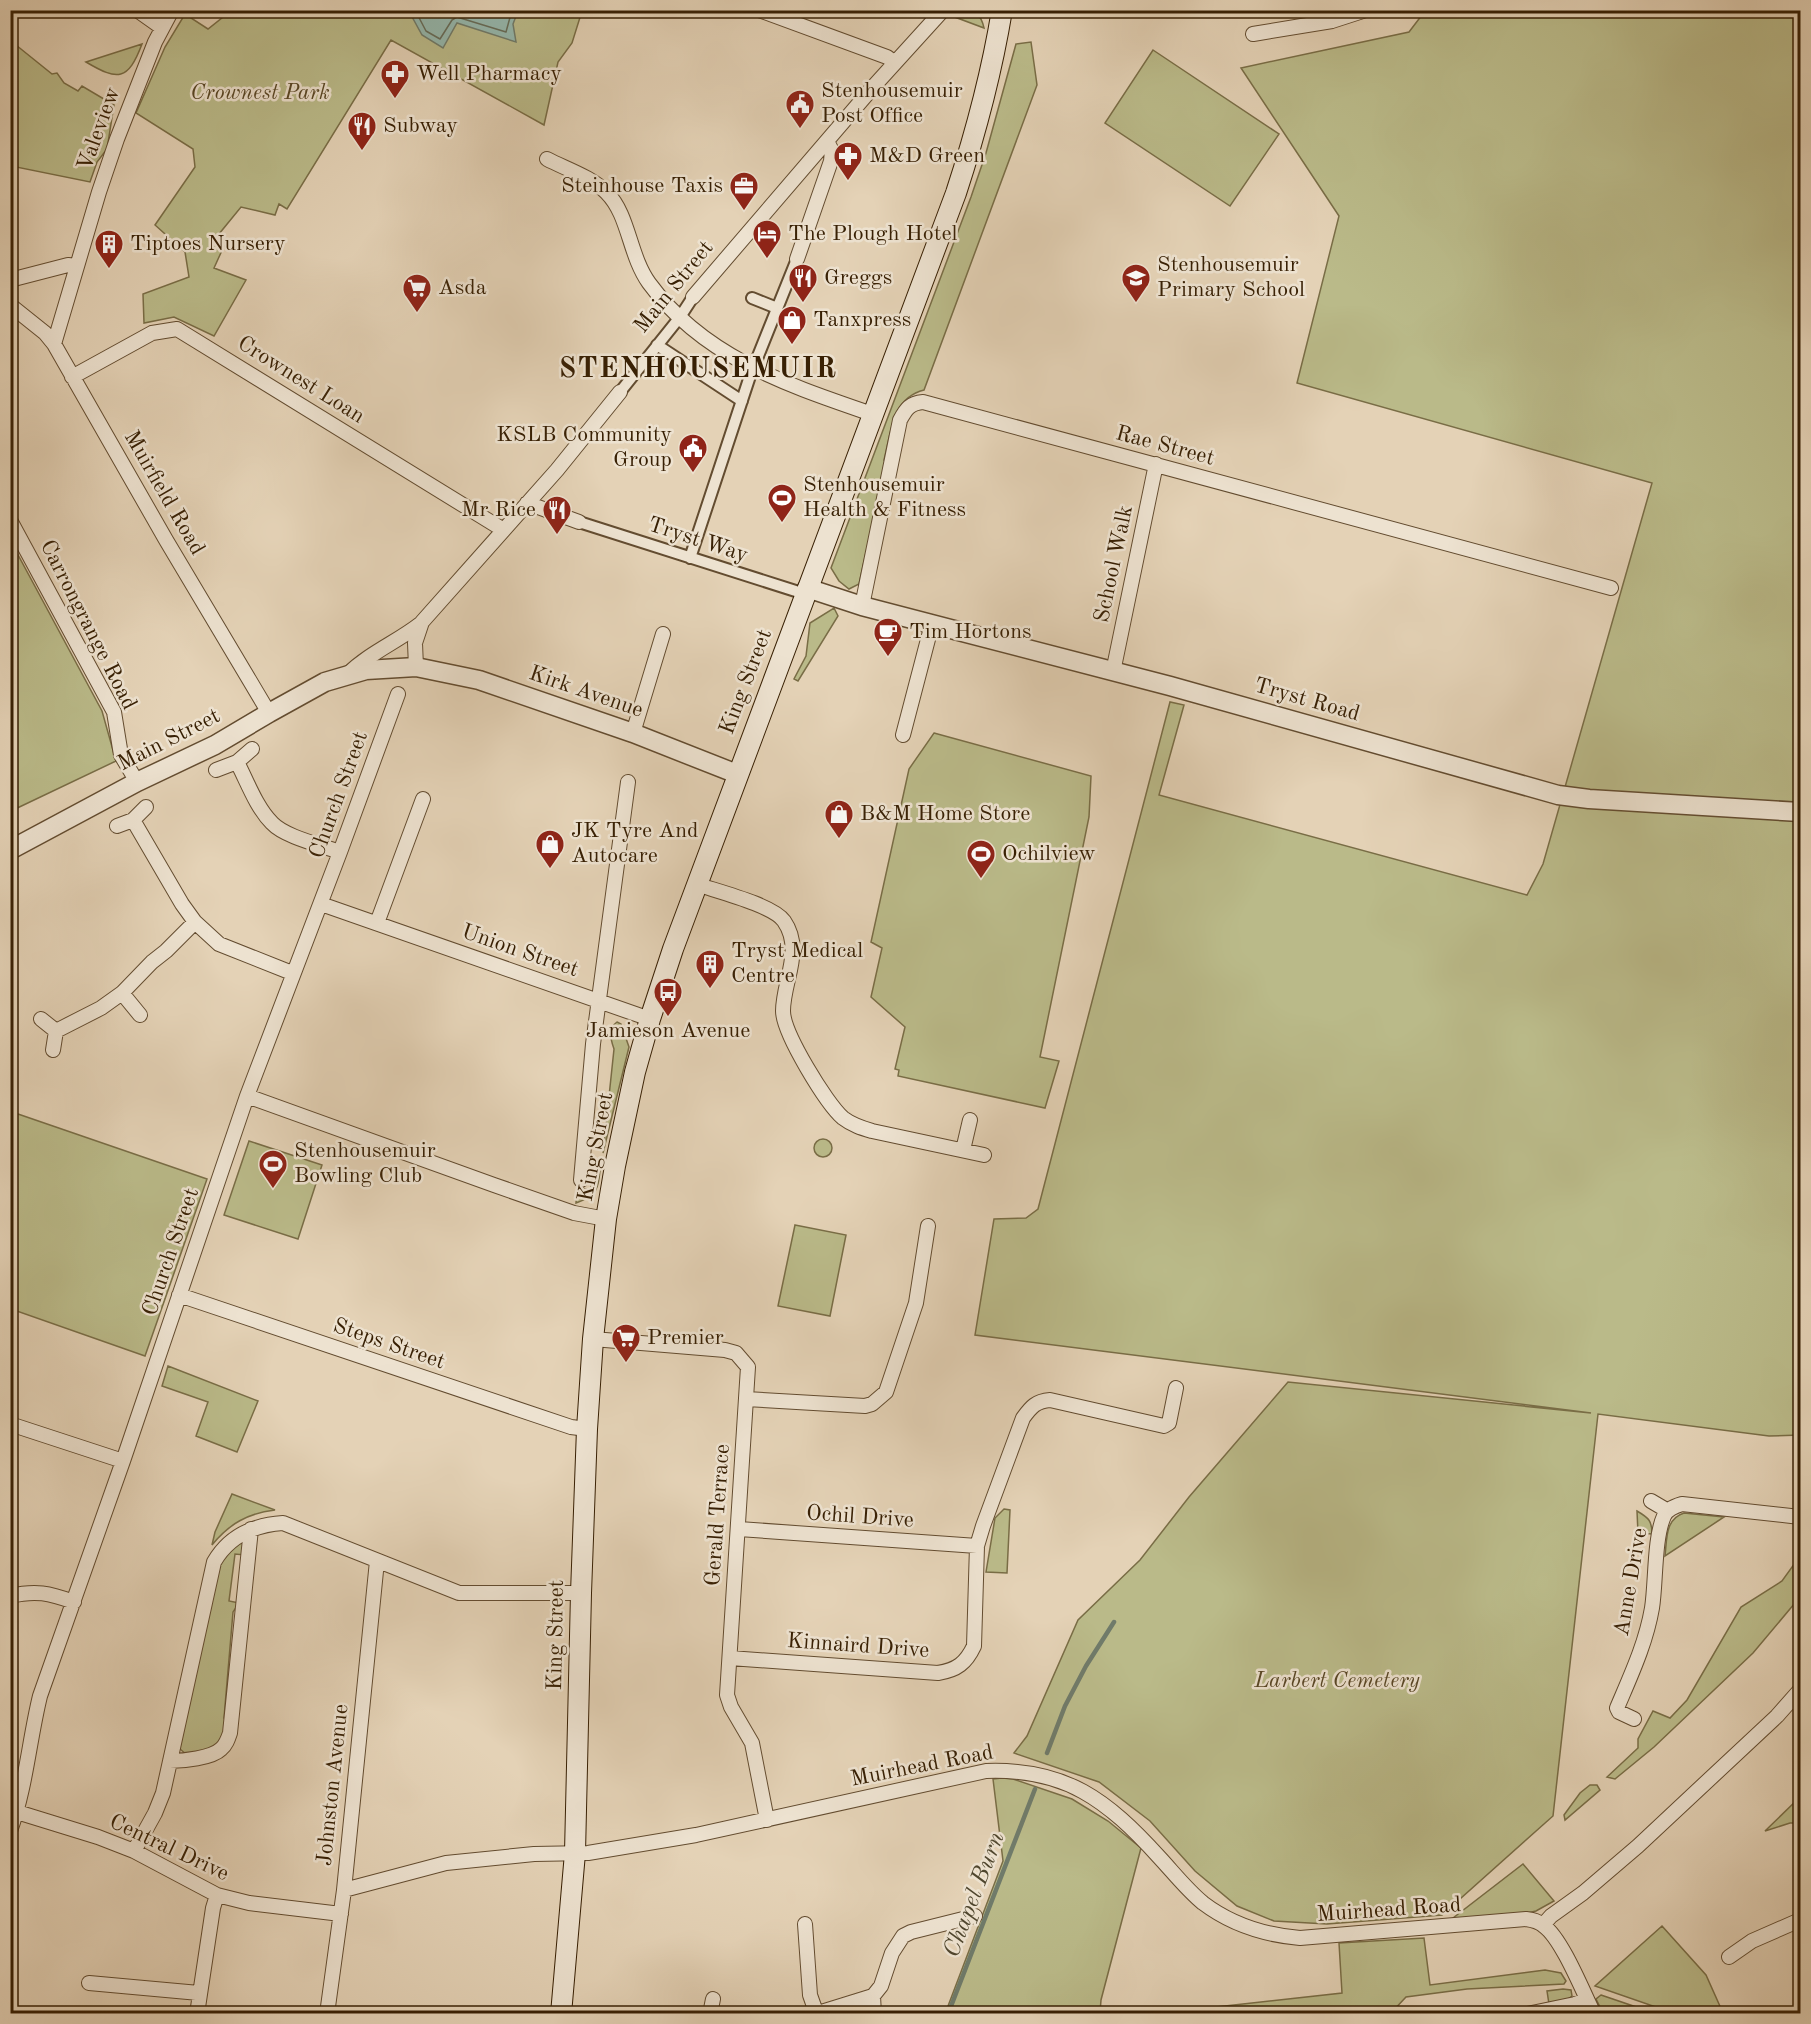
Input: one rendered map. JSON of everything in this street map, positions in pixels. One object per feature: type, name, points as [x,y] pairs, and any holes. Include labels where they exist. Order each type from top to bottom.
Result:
[{"type":"main road","name":"King Street","points":[[561,2013],[575,1853],[581,1593],[593,1339],[606,1219],[622,1133],[650,1019],[696,884],[966,162],[998,36],[1002,10]]},
{"type":"street","points":[[137,10],[161,27]]},
{"type":"street","name":"Valeview","points":[[54,344],[113,149],[161,27],[172,10]]},
{"type":"street","points":[[759,10],[887,57],[895,63]]},
{"type":"street","name":"Main Street","points":[[348,674],[361,661],[405,636],[422,622],[597,422],[680,317],[693,297],[943,10]]},
{"type":"street","points":[[1253,34],[1332,21],[1366,10]]},
{"type":"street","points":[[690,558],[753,369],[797,259],[831,160],[832,151],[827,141]]},
{"type":"street","points":[[547,159],[597,185],[607,193],[622,218],[638,266],[649,283],[680,317],[715,346],[753,369],[872,414]]},
{"type":"street","points":[[10,280],[68,265],[77,266]]},
{"type":"street","points":[[752,298],[777,308]]},
{"type":"street","name":"Muirfield Road","points":[[10,305],[45,333],[54,344],[166,540],[269,713]]},
{"type":"street","name":"Crownest Loan","points":[[72,377],[152,333],[177,329],[502,529]]},
{"type":"street","points":[[657,345],[742,401]]},
{"type":"street","name":"Rae Street","points":[[862,606],[900,420],[908,407],[915,403],[929,403],[1611,588]]},
{"type":"street","name":"School Walk","points":[[1113,672],[1156,464]]},
{"type":"street","points":[[527,503],[579,522]]},
{"type":"street","name":"Carrongrange Road","points":[[10,520],[114,712],[121,755],[137,782]]},
{"type":"street","name":"Tryst Way","points":[[579,522],[690,558],[806,591]]},
{"type":"street","name":"Tryst Road","points":[[806,591],[1170,686],[1558,795],[1589,799],[1800,812]]},
{"type":"street","name":"Main Street","points":[[10,850],[137,782],[215,745],[326,682],[348,674],[395,667],[416,668],[416,643],[422,622]]},
{"type":"street","points":[[903,735],[932,624]]},
{"type":"street","points":[[633,733],[663,634]]},
{"type":"street","name":"Kirk Avenue","points":[[416,668],[479,680],[633,733],[737,774]]},
{"type":"street","name":"Church Street","points":[[10,1831],[26,1776],[40,1696],[123,1461],[247,1096],[398,694]]},
{"type":"street","points":[[216,770],[237,762],[252,749]]},
{"type":"street","points":[[237,762],[262,810],[272,823],[281,830],[340,852]]},
{"type":"street","name":"King Street","points":[[581,1180],[598,1001],[628,782]]},
{"type":"street","points":[[376,923],[423,799]]},
{"type":"street","points":[[117,826],[134,820],[146,807]]},
{"type":"street","points":[[134,820],[168,883],[195,922],[219,944],[292,973]]},
{"type":"street","points":[[696,884],[768,909],[784,920],[792,938],[793,959],[783,1008],[783,1021],[801,1057],[843,1118],[872,1131],[984,1155]]},
{"type":"street","name":"Union Street","points":[[321,904],[650,1019]]},
{"type":"street","points":[[56,1031],[101,1008],[122,993],[195,922]]},
{"type":"street","points":[[122,993],[140,1015]]},
{"type":"street","points":[[41,1019],[56,1031]]},
{"type":"street","points":[[53,1050],[56,1031]]},
{"type":"street","points":[[247,1096],[574,1213],[606,1219]]},
{"type":"street","points":[[963,1150],[970,1120]]},
{"type":"street","points":[[747,1399],[865,1406],[880,1399],[886,1392],[916,1303],[928,1226]]},
{"type":"street","name":"Steps Street","points":[[179,1295],[571,1427],[587,1429]]},
{"type":"street","name":"Gerald Terrace","points":[[593,1339],[725,1350],[736,1353],[748,1367],[728,1701],[752,1743],[767,1820]]},
{"type":"street","name":"Kinnaird Drive","points":[[730,1658],[938,1673],[960,1666],[969,1657],[974,1646],[977,1546],[982,1526],[1023,1418],[1032,1405],[1050,1400],[1164,1426],[1169,1423],[1176,1388]]},
{"type":"street","points":[[10,1424],[123,1461]]},
{"type":"street","name":"Anne Drive","points":[[1651,1501],[1668,1511]]},
{"type":"street","name":"Anne Drive","points":[[1634,1719],[1619,1712],[1617,1708],[1646,1634],[1652,1607],[1661,1528],[1668,1511],[1682,1504],[1800,1517]]},
{"type":"street","points":[[134,1851],[163,1793],[214,1562],[222,1548],[231,1540],[265,1524],[283,1523],[459,1593],[581,1593]]},
{"type":"street","points":[[170,1761],[184,1761],[217,1752],[223,1748],[230,1733],[251,1529]]},
{"type":"street","name":"Ochil Drive","points":[[739,1529],[977,1546]]},
{"type":"street","name":"Johnston Avenue","points":[[327,2013],[344,1890],[377,1561]]},
{"type":"street","points":[[10,1596],[47,1592],[74,1602]]},
{"type":"street","points":[[1594,2013],[1557,1939],[1543,1924],[1638,1846],[1777,1716],[1800,1690]]},
{"type":"street","name":"Muirhead Road","points":[[344,1890],[446,1863],[534,1854],[575,1853],[696,1835],[986,1771],[1015,1770],[1064,1782],[1104,1804],[1138,1834],[1202,1902],[1243,1926],[1272,1935],[1300,1938],[1526,1919],[1543,1924]]},
{"type":"street","name":"Central Drive","points":[[17,1812],[99,1837],[134,1851],[217,1895],[249,1903],[340,1914]]},
{"type":"street","points":[[197,2013],[217,1895]]},
{"type":"street","points":[[805,1924],[803,1939],[810,1995],[815,2013],[873,1996],[882,1986],[892,1953],[903,1936],[963,1926],[975,1916]]},
{"type":"street","points":[[1729,1957],[1752,1941],[1800,1920]]},
{"type":"street","points":[[89,1983],[199,1993]]},
{"type":"street","points":[[873,1996],[874,2013]]},
{"type":"street","points":[[710,2013],[713,1999]]},
{"type":"street","points":[[1527,2013],[1587,2000]]},
{"type":"green space","name":"Crownest Park","points":[[232,10],[582,11],[572,43],[558,62],[544,125],[391,40],[287,209],[279,204],[275,215],[241,207],[219,234],[224,246],[214,268],[246,280],[214,336],[174,317],[144,323],[143,294],[189,277],[185,252],[155,225],[195,167],[193,149],[136,113],[165,47],[185,14],[208,29]]},
{"type":"green space","points":[[961,11],[977,14],[984,28],[952,16]]},
{"type":"green space","name":"Larbert Cemetery","points":[[1425,11],[1800,11],[1800,1435],[1769,1436],[1598,1414],[1553,1816],[1442,1915],[1327,1924],[1274,1921],[1237,1906],[1195,1871],[1150,1821],[1099,1782],[1014,1753],[1027,1736],[1078,1620],[1140,1560],[1189,1497],[1288,1382],[1591,1413],[975,1335],[994,1219],[1026,1218],[1038,1209],[1170,702],[1184,705],[1159,795],[1527,895],[1543,864],[1652,483],[1297,383],[1339,216],[1241,68],[1409,32]]},
{"type":"green space","points":[[11,41],[52,74],[57,73],[64,83],[78,91],[82,86],[114,105],[107,149],[97,162],[90,182],[11,166]]},
{"type":"green space","points":[[1031,42],[1037,85],[924,390],[905,400],[891,428],[884,460],[886,463],[859,584],[849,589],[839,581],[831,568],[971,197],[986,153],[1016,44]]},
{"type":"green space","points":[[142,44],[132,65],[121,74],[106,72],[86,62]]},
{"type":"green space","points":[[1153,50],[1279,134],[1230,206],[1105,123]]},
{"type":"green space","points":[[10,540],[102,711],[116,761],[11,811]]},
{"type":"green space","points":[[834,608],[838,616],[798,681],[794,679],[806,656],[810,623]]},
{"type":"green space","name":"Ochilview","points":[[934,733],[1091,776],[1089,817],[1040,1057],[1059,1061],[1045,1108],[898,1076],[899,1070],[895,1069],[905,1027],[871,997],[882,948],[871,942],[909,769]]},
{"type":"green space","points":[[617,1022],[621,1024],[629,1047],[603,1153],[614,1049],[611,1031]]},
{"type":"green space","points":[[18,1114],[207,1179],[145,1356],[11,1309],[10,1130]]},
{"type":"green space","points":[[819,1139],[827,1139],[832,1144],[830,1155],[819,1157],[814,1152],[814,1144]]},
{"type":"green space","name":"Stenhousemuir Bowling Club","points":[[249,1141],[322,1165],[298,1239],[224,1215]]},
{"type":"green space","points":[[601,1160],[599,1182],[595,1192],[576,1203],[577,1189],[591,1189],[593,1166]]},
{"type":"green space","points":[[795,1225],[846,1235],[830,1316],[778,1306]]},
{"type":"green space","points":[[168,1366],[258,1401],[237,1452],[196,1436],[208,1402],[162,1386]]},
{"type":"green space","points":[[232,1494],[275,1510],[256,1514],[232,1525],[212,1545],[215,1532]]},
{"type":"green space","points":[[1004,1509],[1010,1510],[1007,1573],[986,1572],[995,1518]]},
{"type":"green space","points":[[1637,1511],[1649,1520],[1652,1534],[1638,1533]]},
{"type":"green space","points":[[1684,1513],[1724,1517],[1665,1556],[1670,1525],[1673,1520]]},
{"type":"green space","points":[[243,1540],[245,1555],[235,1554],[229,1601],[239,1603],[233,1612],[224,1718],[228,1724],[223,1737],[214,1747],[201,1753],[187,1755],[180,1749],[180,1743],[220,1559]]},
{"type":"green space","points":[[1800,1556],[1800,1597],[1753,1653],[1654,1747],[1615,1779],[1607,1777],[1638,1748],[1638,1739],[1653,1711],[1670,1718],[1687,1700],[1741,1607],[1782,1581]]},
{"type":"green space","points":[[993,1779],[1013,1779],[1072,1799],[1108,1821],[1141,1848],[1101,2000],[1100,2013],[945,2014],[1003,1861]]},
{"type":"green space","points":[[1590,1785],[1597,1785],[1600,1790],[1565,1820],[1564,1815],[1580,1793]]},
{"type":"green space","points":[[1800,1797],[1800,1823],[1790,1823],[1765,1831]]},
{"type":"green space","points":[[1523,1864],[1554,1901],[1536,1911],[1510,1917],[1454,1922],[1453,1918]]},
{"type":"green space","points":[[1662,1926],[1706,1975],[1723,2013],[1673,2013],[1595,1986]]},
{"type":"green space","points":[[1424,1938],[1430,1985],[1545,1970],[1561,1973],[1566,1981],[1564,1984],[1467,1989],[1406,1997],[1391,2013],[1162,2013],[1342,1993],[1339,1943]]},
{"type":"green space","points":[[1571,1990],[1572,1996],[1567,2000],[1549,2004],[1547,1991]]},
{"type":"green space","points":[[1601,1995],[1645,2010],[1643,2013],[1603,2013],[1596,1999]]},
{"type":"water","points":[[405,11],[518,11],[513,24],[516,42],[457,23],[443,48],[422,35],[411,15]]},
{"type":"waterway","name":"Chapel Burn","points":[[1047,1753],[1065,1706],[1086,1666],[1114,1622]]},
{"type":"waterway","name":"Chapel Burn","points":[[948,2014],[1035,1789]]},
{"type":"place","name":"Well Pharmacy","points":[[395,100]]},
{"type":"place","name":"Stenhousemuir Post Office","points":[[800,130]]},
{"type":"place","name":"Subway","points":[[362,152]]},
{"type":"place","name":"M&D Green","points":[[848,182]]},
{"type":"place","name":"Steinhouse Taxis","points":[[744,212]]},
{"type":"place","name":"The Plough Hotel","points":[[767,260]]},
{"type":"place","name":"Tiptoes Nursery","points":[[109,270]]},
{"type":"place","name":"Greggs","points":[[803,304]]},
{"type":"place","name":"Stenhousemuir Primary School","points":[[1136,304]]},
{"type":"place","name":"Asda","points":[[417,314]]},
{"type":"place","name":"Tanxpress","points":[[792,346]]},
{"type":"place","name":"KSLB Community Group","points":[[693,474]]},
{"type":"place","name":"Stenhousemuir Health & Fitness","points":[[782,524]]},
{"type":"place","name":"Mr Rice","points":[[557,536]]},
{"type":"place","name":"Tim Hortons","points":[[888,658]]},
{"type":"place","name":"B&M Home Store","points":[[839,840]]},
{"type":"place","name":"JK Tyre And Autocare","points":[[550,870]]},
{"type":"place","name":"Ochilview","points":[[981,880]]},
{"type":"place","name":"Tryst Medical Centre","points":[[710,990]]},
{"type":"place","name":"Jamieson Avenue","points":[[668,1018]]},
{"type":"place","name":"Stenhousemuir Bowling Club","points":[[273,1190]]},
{"type":"place","name":"Premier","points":[[626,1364]]},
{"type":"district","name":"STENHOUSEMUIR","points":[[698,370]]}]
